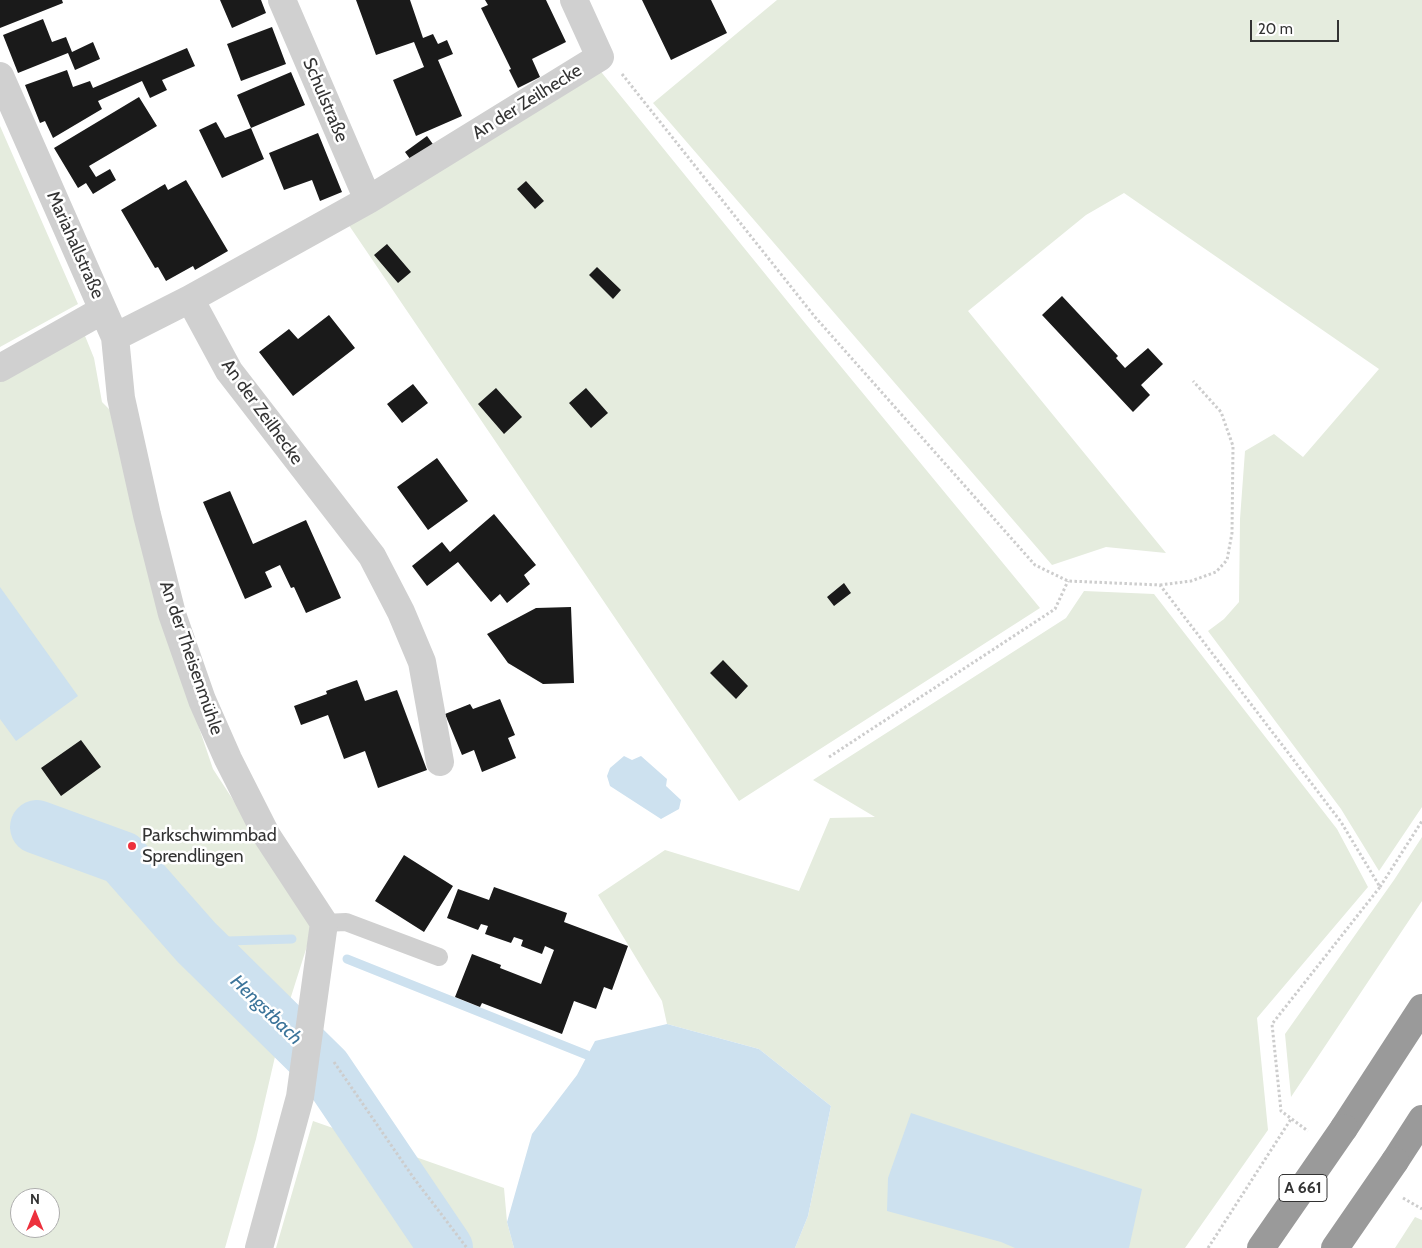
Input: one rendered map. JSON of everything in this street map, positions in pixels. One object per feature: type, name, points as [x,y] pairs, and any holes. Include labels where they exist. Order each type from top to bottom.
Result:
[{"type":"highway","name":"A 661","points":[[1261,1248],[1344,1128],[1422,1008]]},
{"type":"highway","points":[[1335,1248],[1422,1119]]},
{"type":"street","name":"Schulstraße","points":[[282,0],[368,200]]},
{"type":"street","points":[[574,0],[600,57]]},
{"type":"street","name":"An der Zeilhecke","points":[[440,762],[422,662],[402,612],[372,556],[229,372],[190,299],[368,200],[600,57]]},
{"type":"street","name":"Mariahallstraße","points":[[0,76],[116,337]]},
{"type":"street","points":[[116,337],[190,299]]},
{"type":"street","points":[[0,368],[103,310]]},
{"type":"street","name":"An der Theisenmühle","points":[[116,337],[121,398],[147,515],[172,614],[202,700],[228,759],[267,836],[324,923]]},
{"type":"street","points":[[258,1248],[300,1097],[324,923]]},
{"type":"lane","points":[[324,923],[346,922],[439,957]]},
{"type":"path","points":[[600,57],[618,69],[815,316],[1035,566],[1068,581],[1160,585],[1191,581],[1216,572],[1227,560],[1232,533],[1233,446],[1221,412],[1192,381]]},
{"type":"path","points":[[829,757],[1055,610],[1068,581]]},
{"type":"path","points":[[1160,585],[1342,822],[1380,886]]},
{"type":"path","points":[[1281,1111],[1272,1024],[1380,886],[1422,822]]},
{"type":"path","points":[[307,1045],[467,1248]]},
{"type":"path","points":[[1208,1248],[1291,1119]]},
{"type":"shaded area","points":[[777,0],[1422,0],[1422,807],[1379,871],[1341,809],[1208,631],[1224,619],[1239,602],[1240,519],[1245,451],[1274,434],[1303,457],[1379,369],[1124,193],[1086,215],[968,311],[1166,553],[1106,547],[1052,565],[653,103]]},
{"type":"shaded area","points":[[598,68],[1040,608],[739,801],[344,218]]},
{"type":"shaded area","points":[[0,126],[78,304],[0,347]]},
{"type":"shaded area","name":"Parkschwimmbad Sprendlingen","points":[[83,331],[94,358],[102,402],[113,413],[163,621],[213,769],[314,924],[283,1022],[256,1139],[225,1248],[0,1248],[0,379]]},
{"type":"shaded area","points":[[1084,591],[1154,594],[1337,829],[1368,887],[1257,1018],[1268,1130],[1185,1248],[795,1248],[808,1216],[831,1106],[759,1049],[667,1024],[662,1001],[598,895],[665,850],[799,891],[830,818],[875,817],[813,780],[1066,618]]},
{"type":"shaded area","points":[[1422,837],[1422,901],[1291,1097],[1285,1034],[1394,880]]},
{"type":"shaded area","points":[[313,1121],[504,1188],[507,1222],[514,1248],[276,1248]]},
{"type":"shaded area","points":[[1415,1217],[1422,1220],[1422,1248],[1395,1248]]},
{"type":"water","points":[[0,587],[78,696],[16,741],[0,719]]},
{"type":"water","points":[[624,756],[632,760],[641,756],[667,779],[666,786],[681,800],[679,809],[661,819],[610,786],[607,776],[610,768]]},
{"type":"water","points":[[667,1024],[759,1049],[831,1106],[808,1216],[795,1248],[514,1248],[507,1222],[532,1134],[577,1075],[595,1041]]},
{"type":"water","points":[[911,1113],[1142,1189],[1129,1248],[1015,1248],[1001,1242],[887,1211],[888,1178]]},
{"type":"building","points":[[0,0],[62,0],[63,3],[0,28]]},
{"type":"building","points":[[220,0],[261,0],[266,13],[232,28]]},
{"type":"building","points":[[356,0],[410,0],[423,38],[433,34],[438,44],[447,40],[453,54],[438,60],[462,116],[416,136],[393,80],[424,67],[414,42],[376,55]]},
{"type":"building","points":[[485,0],[546,0],[566,42],[532,59],[540,77],[518,88],[509,70],[511,69],[481,8],[488,5]]},
{"type":"building","points":[[642,0],[711,0],[727,33],[671,60]]},
{"type":"building","points":[[43,19],[52,42],[66,37],[72,52],[93,42],[100,59],[75,70],[68,53],[18,73],[3,35]]},
{"type":"building","points":[[272,27],[286,64],[241,81],[227,44]]},
{"type":"building","points":[[187,48],[195,66],[162,80],[167,90],[150,98],[142,81],[98,101],[102,109],[53,138],[45,121],[40,123],[25,85],[67,70],[73,87],[90,81],[93,88]]},
{"type":"building","points":[[291,72],[305,105],[251,128],[237,95]]},
{"type":"building","points":[[139,97],[157,126],[89,166],[96,177],[110,169],[116,180],[93,194],[86,183],[78,188],[54,148]]},
{"type":"building","points":[[216,122],[225,138],[251,128],[264,159],[222,178],[199,130]]},
{"type":"building","points":[[318,133],[342,192],[320,201],[312,180],[284,190],[269,153]]},
{"type":"building","points":[[427,136],[435,147],[413,163],[405,152]]},
{"type":"building","points":[[186,180],[228,251],[195,270],[193,266],[166,281],[158,267],[155,268],[121,210],[165,184],[168,190]]},
{"type":"building","points":[[526,181],[544,201],[535,209],[517,189]]},
{"type":"building","points":[[387,244],[411,272],[398,283],[374,255]]},
{"type":"building","points":[[597,267],[621,290],[613,299],[589,275]]},
{"type":"building","points":[[1062,296],[1118,356],[1116,358],[1125,368],[1148,348],[1163,364],[1141,385],[1150,395],[1133,412],[1042,315]]},
{"type":"building","points":[[329,315],[355,348],[293,396],[259,352],[289,329],[298,339]]},
{"type":"building","points":[[413,384],[428,403],[402,423],[387,404]]},
{"type":"building","points":[[496,388],[522,417],[504,434],[478,404]]},
{"type":"building","points":[[586,388],[608,413],[591,428],[569,403]]},
{"type":"building","points":[[437,458],[468,501],[428,530],[397,487]]},
{"type":"building","points":[[230,491],[253,544],[306,520],[341,598],[306,613],[294,587],[291,588],[280,565],[265,572],[272,587],[245,599],[203,502]]},
{"type":"building","points":[[494,514],[536,565],[524,575],[530,584],[507,603],[500,594],[491,602],[458,562],[427,586],[412,566],[442,542],[450,552]]},
{"type":"building","points":[[844,583],[851,593],[834,606],[827,597]]},
{"type":"building","points":[[571,607],[574,683],[543,684],[508,663],[487,634],[536,608]]},
{"type":"building","points":[[723,660],[748,686],[736,699],[710,673]]},
{"type":"building","points":[[357,680],[365,701],[397,690],[427,770],[378,788],[365,751],[344,759],[328,715],[301,725],[294,706],[327,694],[326,691]]},
{"type":"building","points":[[500,699],[515,735],[508,738],[516,758],[482,772],[474,750],[462,755],[445,714],[470,704],[473,709]]},
{"type":"building","points":[[81,740],[101,767],[61,796],[41,768]]},
{"type":"building","points":[[404,855],[453,886],[424,932],[375,901]]},
{"type":"building","points":[[494,887],[567,913],[564,922],[628,946],[612,990],[604,987],[596,1009],[574,1001],[562,1034],[482,1003],[480,1007],[455,997],[472,954],[501,965],[500,968],[541,984],[554,950],[545,946],[542,954],[521,946],[523,940],[514,937],[511,943],[485,934],[488,926],[481,924],[478,930],[447,918],[458,889],[489,900]]},
{"type":"waterway","name":"Hengstbach","points":[[37,827],[122,858],[196,942],[325,1069],[446,1248]]},
{"type":"waterway","points":[[196,942],[292,939]]},
{"type":"waterway","points":[[347,959],[587,1055]]},
{"type":"place","name":"Parkschwimmbad Sprendlingen","points":[[132,846]]}]
